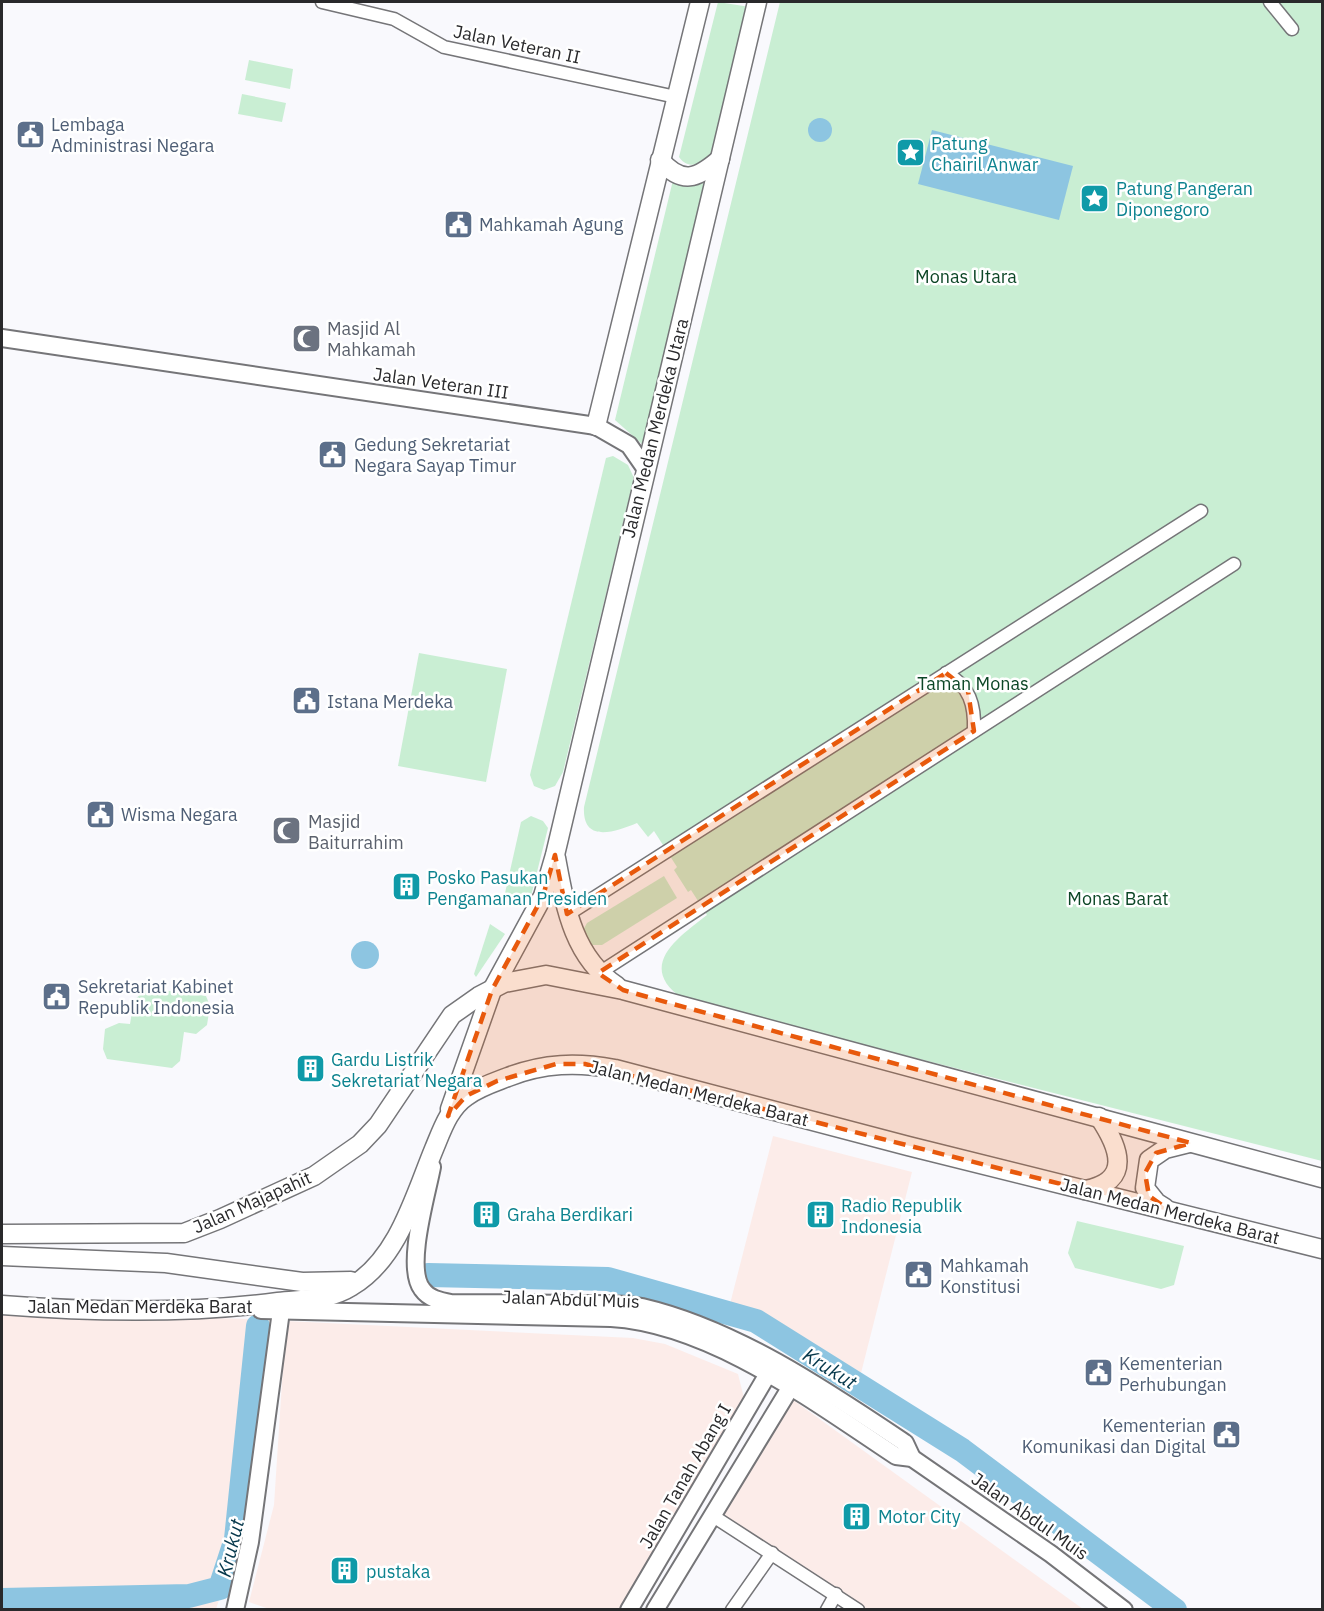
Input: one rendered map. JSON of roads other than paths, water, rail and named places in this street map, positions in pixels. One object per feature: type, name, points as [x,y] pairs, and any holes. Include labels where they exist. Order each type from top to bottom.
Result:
[{"type":"main road","points":[[596,426],[700,2]]},
{"type":"main road","name":"Jalan Medan Merdeka Utara","points":[[555,855],[757,2]]},
{"type":"main road","points":[[660,159],[669,170],[686,177],[704,172],[720,159]]},
{"type":"main road","points":[[555,855],[567,915],[578,943],[599,973],[623,990]]},
{"type":"main road","name":"Jalan Majapahit","points":[[448,1116],[492,990],[543,896],[555,855]]},
{"type":"main road","points":[[492,990],[518,980],[546,975],[623,990],[1323,1178]]},
{"type":"main road","name":"Jalan Majapahit","points":[[2,1234],[184,1233],[288,1190],[314,1176],[360,1144],[390,1109],[452,1015],[492,990]]},
{"type":"main road","name":"Jalan Medan Merdeka Barat","points":[[2,1305],[230,1309],[280,1302],[309,1301],[338,1294],[364,1278],[384,1258],[406,1215],[448,1116],[466,1096],[505,1078],[556,1064],[585,1064],[626,1071],[1084,1190],[1323,1249]]},
{"type":"main road","points":[[1084,1190],[1105,1184],[1117,1167],[1117,1150],[1099,1117]]},
{"type":"main road","points":[[1172,1212],[1149,1196],[1145,1188],[1145,1173],[1149,1160],[1156,1153],[1191,1143]]},
{"type":"main road","points":[[2,1256],[166,1263],[324,1283],[364,1278]]},
{"type":"street","name":"Jalan Veteran II","points":[[322,2],[394,19],[444,47],[676,97]]},
{"type":"street","points":[[1270,2],[1292,29]]},
{"type":"street","name":"Jalan Veteran III","points":[[2,338],[596,426],[628,445],[645,468]]},
{"type":"street","points":[[567,915],[1201,511]]},
{"type":"street","points":[[599,973],[1234,564]]},
{"type":"street","points":[[946,674],[960,681],[968,691],[973,706],[974,731]]},
{"type":"street","name":"Jalan Abdul Muis","points":[[437,1142],[416,1261],[417,1281],[423,1291],[435,1299],[451,1303],[610,1304],[642,1307],[716,1332],[771,1369]]},
{"type":"street","name":"Jalan Abdul Muis","points":[[230,1309],[639,1320],[672,1329],[771,1369],[794,1381],[896,1456],[912,1458],[1052,1554],[1124,1610]]},
{"type":"street","points":[[235,1610],[250,1542],[281,1311]]},
{"type":"street","name":"Jalan Tanah Abang I","points":[[629,1610],[771,1369]]},
{"type":"street","points":[[655,1610],[794,1381]]},
{"type":"street","points":[[713,1516],[858,1610]]},
{"type":"street","points":[[732,1610],[772,1553]]},
{"type":"street","points":[[827,1610],[836,1594]]},
{"type":"water","points":[[820,118],[829,121],[832,130],[829,139],[820,142],[811,139],[808,130],[811,121]]},
{"type":"water","points":[[932,130],[1073,166],[1059,220],[918,184]]},
{"type":"water","points":[[365,941],[375,945],[379,955],[375,965],[365,969],[355,965],[351,955],[355,945]]},
{"type":"waterway","name":"Krukut","points":[[428,1275],[608,1279],[756,1321],[962,1450],[1175,1610]]},
{"type":"waterway","name":"Krukut","points":[[2,1600],[189,1596],[220,1588],[236,1539],[258,1326]]},
{"type":"place","name":"Lembaga Administrasi Negara","points":[[30,134]]},
{"type":"place","name":"Patung Chairil Anwar","points":[[910,153]]},
{"type":"place","name":"Patung Pangeran Diponegoro","points":[[1095,198]]},
{"type":"place","name":"Mahkamah Agung","points":[[458,224]]},
{"type":"place","name":"Masjid Al Mahkamah","points":[[306,338]]},
{"type":"place","name":"Gedung Sekretariat Negara Sayap Timur","points":[[333,454]]},
{"type":"place","name":"Istana Merdeka","points":[[306,701]]},
{"type":"place","name":"Wisma Negara","points":[[100,814]]},
{"type":"place","name":"Masjid Baiturrahim","points":[[287,831]]},
{"type":"place","name":"Posko Pasukan Pengamanan Presiden","points":[[406,887]]},
{"type":"place","name":"Sekretariat Kabinet Republik Indonesia","points":[[57,996]]},
{"type":"place","name":"Gardu Listrik Sekretariat Negara","points":[[310,1069]]},
{"type":"place","name":"Graha Berdikari","points":[[486,1214]]},
{"type":"place","name":"Radio Republik Indonesia","points":[[820,1215]]},
{"type":"place","name":"Mahkamah Konstitusi","points":[[919,1275]]},
{"type":"place","name":"Kementerian Perhubungan","points":[[1098,1373]]},
{"type":"place","name":"Kementerian Komunikasi dan Digital","points":[[1227,1435]]},
{"type":"place","name":"Motor City","points":[[857,1516]]},
{"type":"place","name":"pustaka","points":[[345,1571]]},
{"type":"park label","name":"Monas Utara","points":[[966,276]]},
{"type":"park label","name":"Taman Monas","points":[[973,683]]},
{"type":"park label","name":"Monas Barat","points":[[1118,898]]}]
